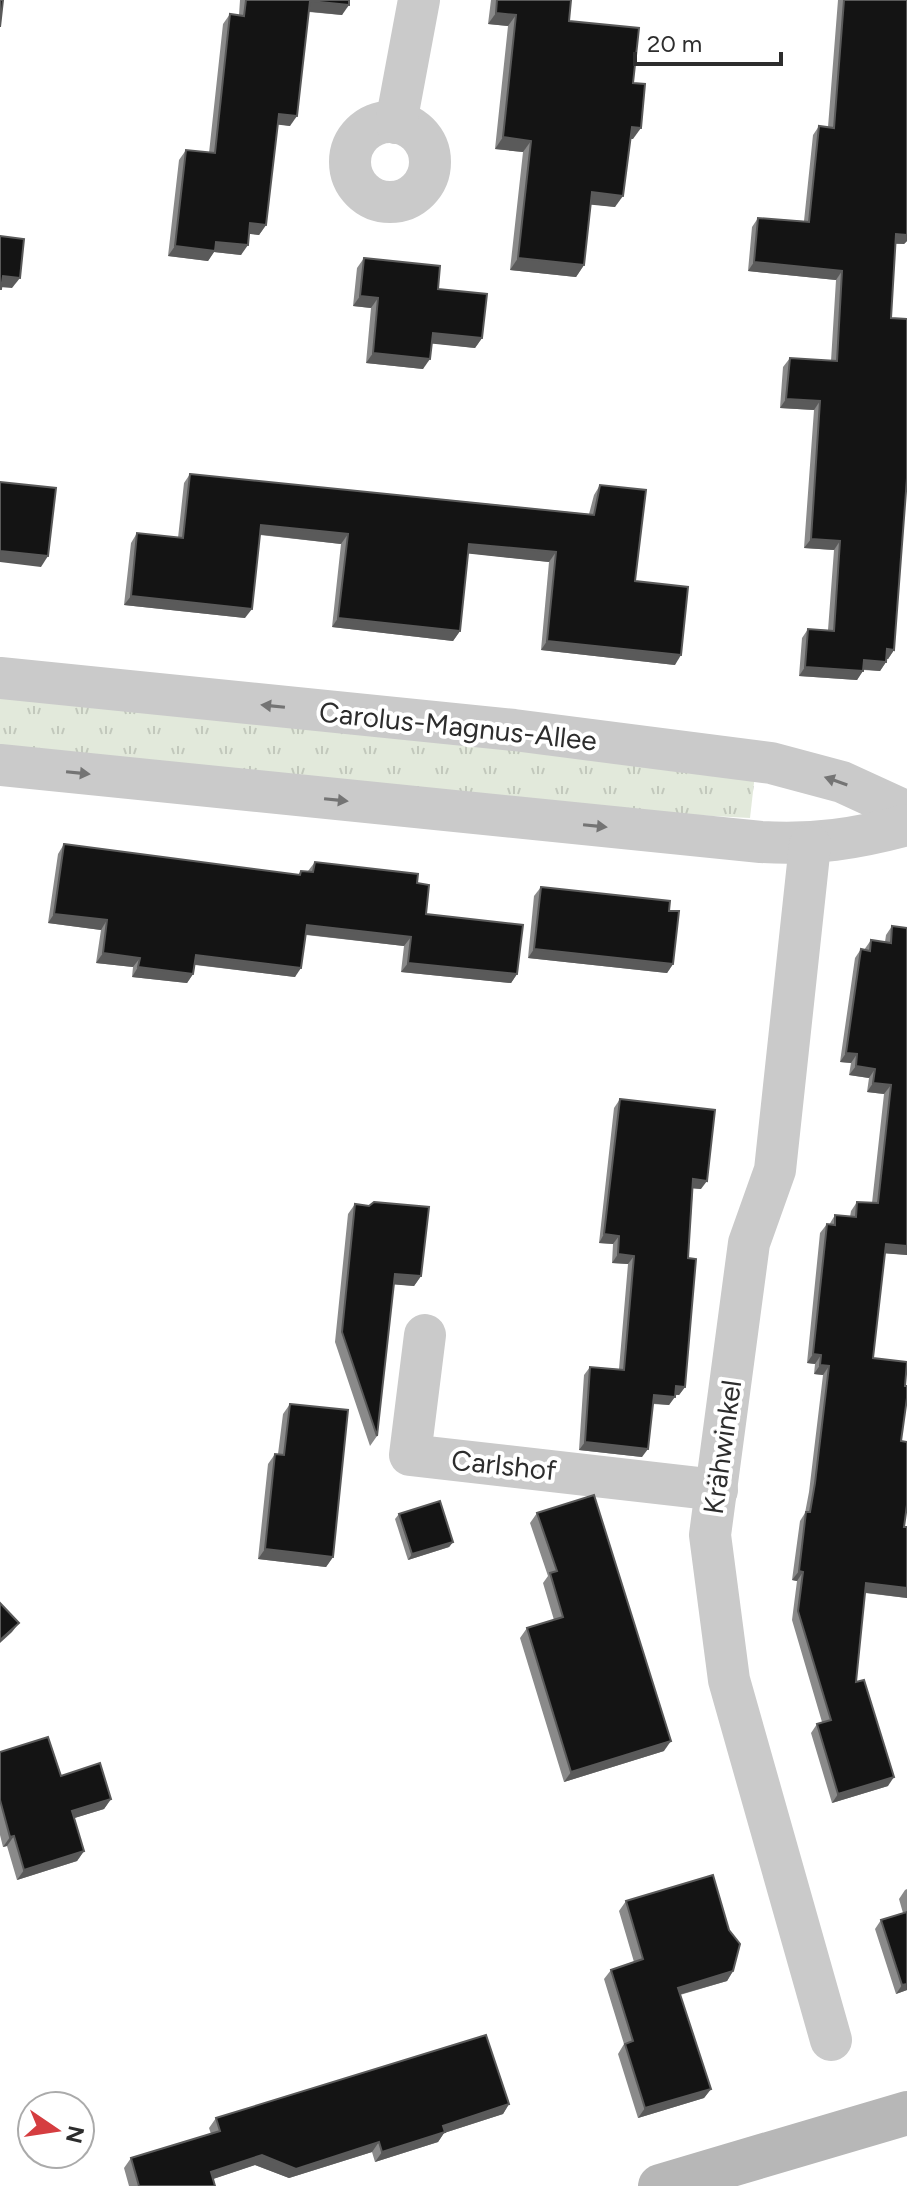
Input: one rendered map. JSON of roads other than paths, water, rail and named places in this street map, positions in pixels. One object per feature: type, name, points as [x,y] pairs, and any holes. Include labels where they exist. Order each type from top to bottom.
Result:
[{"type":"main road","points":[[660,2186],[907,2113]]},
{"type":"street","points":[[396,123],[419,0]]},
{"type":"street","name":"Carolus-Magnus-Allee","points":[[0,678],[514,730],[771,763],[842,782],[907,812]]},
{"type":"street","points":[[0,765],[810,845],[859,838],[907,825]]},
{"type":"street","name":"Krähwinkel","points":[[810,845],[777,1161],[749,1243],[710,1535],[729,1680],[831,2040]]},
{"type":"street","name":"Carlshof","points":[[425,1335],[410,1455],[717,1490]]}]
